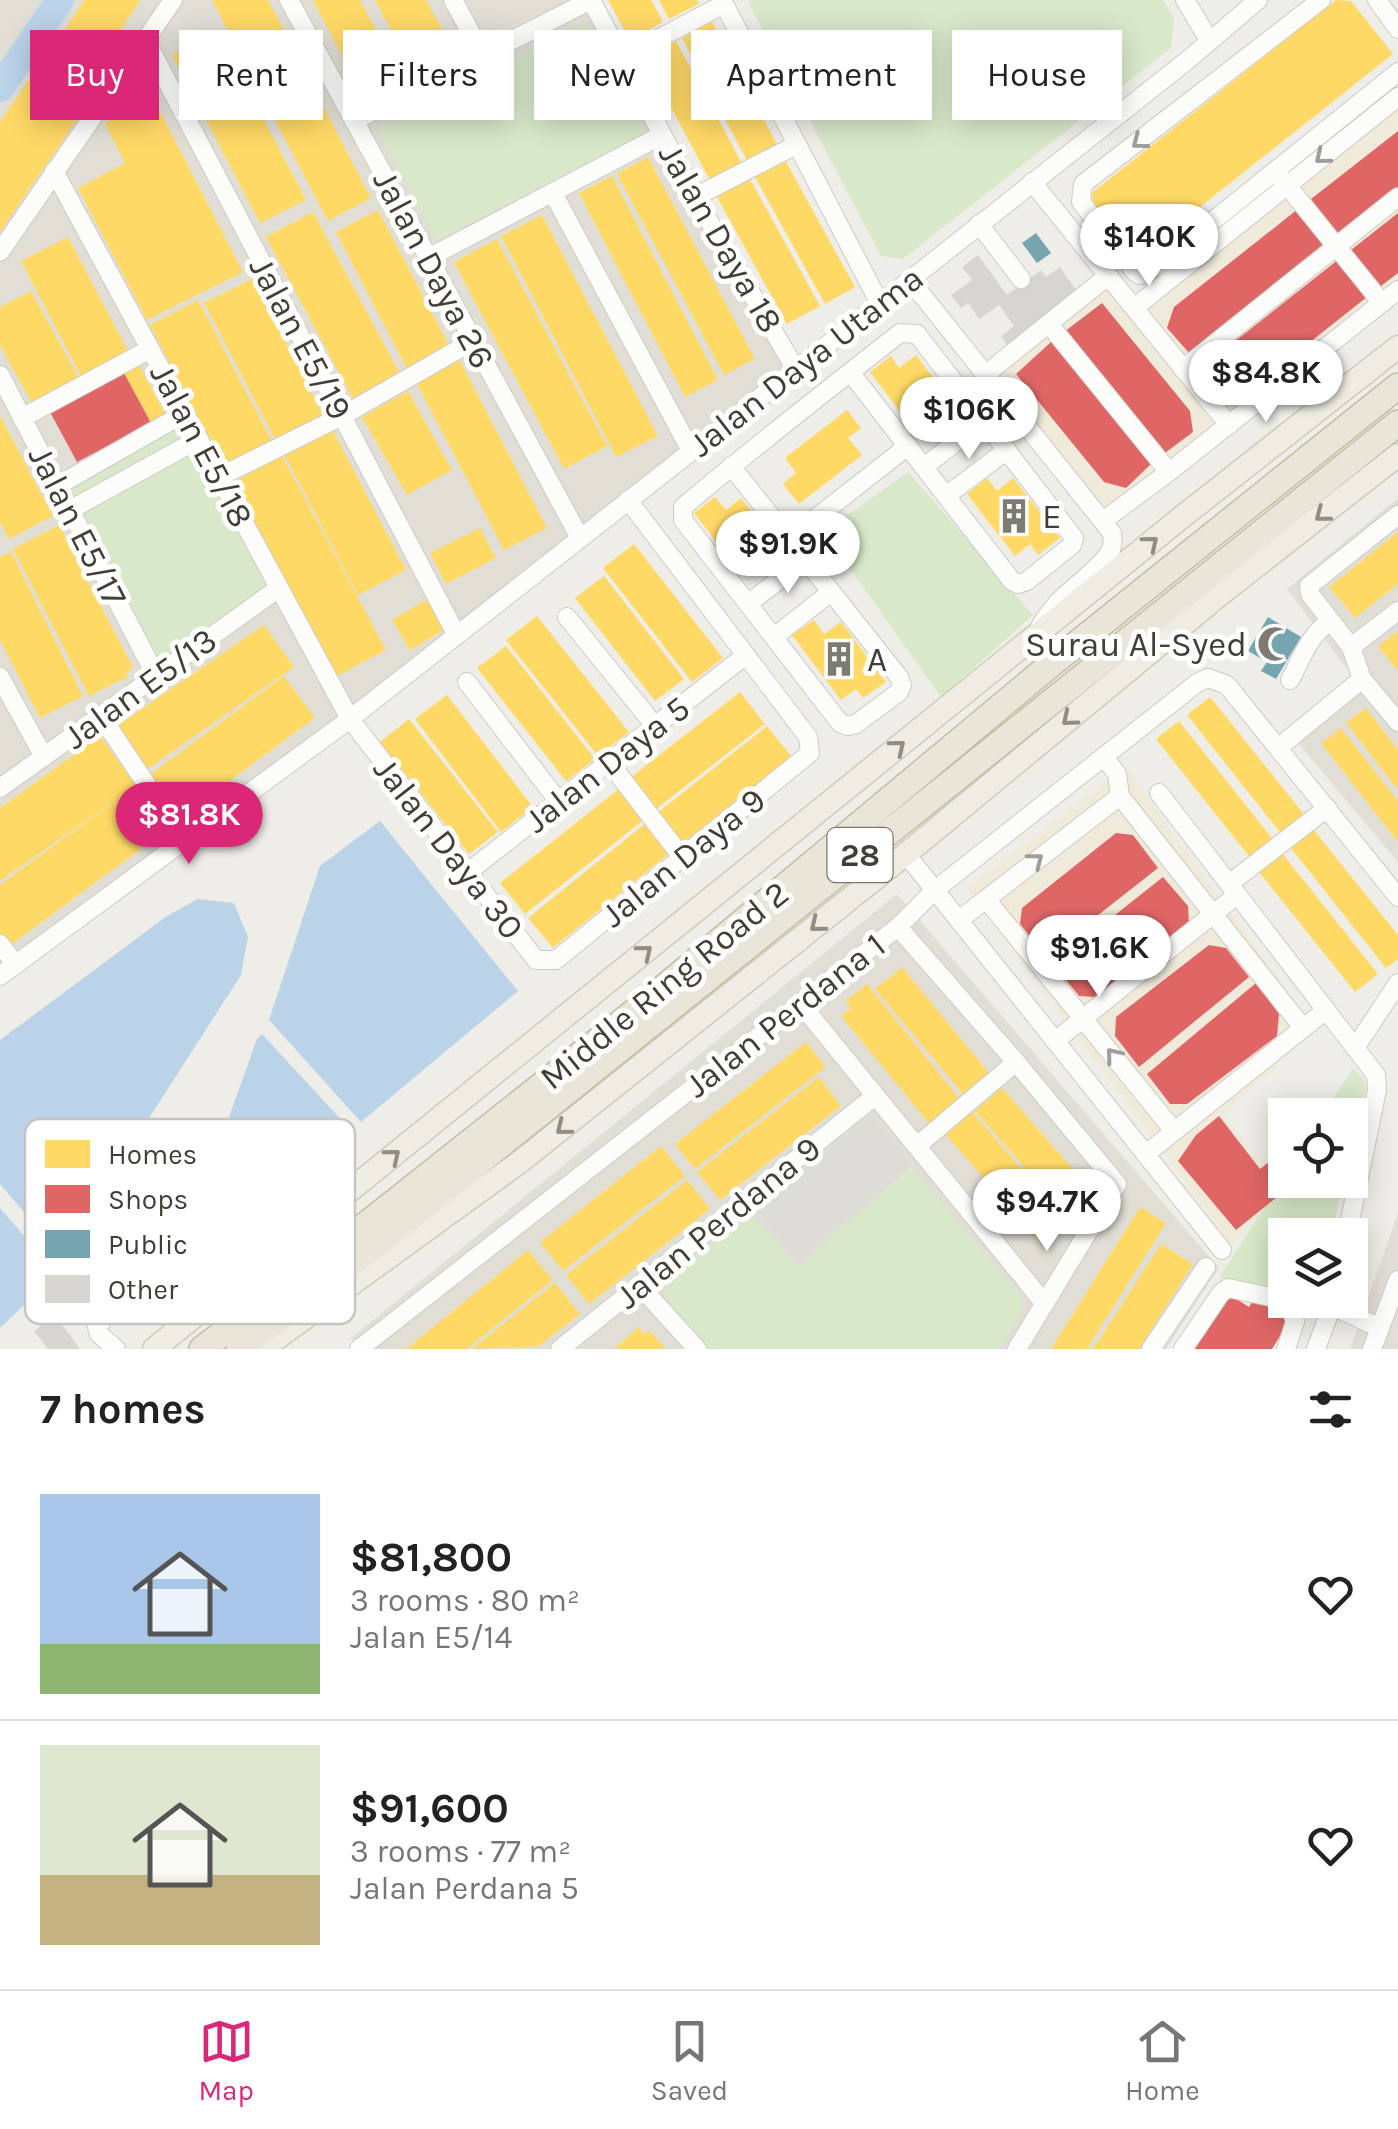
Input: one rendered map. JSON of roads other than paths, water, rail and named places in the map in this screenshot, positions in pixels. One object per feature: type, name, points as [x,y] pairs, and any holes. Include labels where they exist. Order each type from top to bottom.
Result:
[{"type":"highway","name":"Middle Ring Road 2","points":[[355,1261],[1049,666],[1398,386]]},
{"type":"highway","name":"Middle Ring Road 2","points":[[355,1233],[1066,690],[1398,423]]},
{"type":"highway","name":"Middle Ring Road 2","points":[[202,1349],[235,1324]]},
{"type":"highway","name":"Middle Ring Road 2","points":[[239,1349],[272,1324]]},
{"type":"main road","points":[[355,1189],[1035,636],[1398,347]]},
{"type":"main road","points":[[355,1282],[522,1161],[906,854],[1218,596],[1398,455]]},
{"type":"main road","points":[[154,1349],[184,1324]]},
{"type":"main road","points":[[172,1349],[189,1324]]},
{"type":"main road","points":[[262,1349],[297,1324]]},
{"type":"street","points":[[153,30],[173,0]]},
{"type":"street","name":"Jalan Daya 26","points":[[289,0],[580,538]]},
{"type":"street","points":[[453,0],[469,30]]},
{"type":"street","points":[[514,39],[591,0]]},
{"type":"street","name":"Jalan Daya 18","points":[[591,0],[607,30]]},
{"type":"street","name":"Jalan Daya Utama","points":[[8,970],[350,719],[910,280],[1258,0]]},
{"type":"street","points":[[1321,0],[1083,184],[1082,202],[1135,272],[1140,275],[1157,266],[1398,96]]},
{"type":"street","points":[[1377,0],[1398,29]]},
{"type":"street","points":[[671,31],[723,2],[880,302]]},
{"type":"street","points":[[1191,3],[1209,40]]},
{"type":"street","points":[[1189,59],[1210,88]]},
{"type":"street","name":"Jalan E5/19","points":[[159,66],[456,634]]},
{"type":"street","points":[[1134,308],[1398,72]]},
{"type":"street","points":[[0,252],[90,120]]},
{"type":"street","name":"Jalan Daya 18","points":[[654,120],[796,370]]},
{"type":"street","points":[[428,258],[662,135]]},
{"type":"street","points":[[695,196],[796,146]]},
{"type":"street","name":"Jalan E5/18","points":[[54,171],[350,719]]},
{"type":"street","points":[[1281,178],[1382,303]]},
{"type":"street","points":[[1032,182],[1228,425]]},
{"type":"street","points":[[553,193],[691,451]]},
{"type":"street","points":[[1183,369],[1398,198]]},
{"type":"street","points":[[979,224],[1022,280]]},
{"type":"street","points":[[986,374],[1108,276]]},
{"type":"street","points":[[910,280],[1112,533],[1109,555],[1050,609],[1035,636]]},
{"type":"street","points":[[1104,520],[1398,290]]},
{"type":"street","points":[[1049,324],[1169,472]]},
{"type":"street","points":[[731,466],[899,677],[899,692],[848,726],[840,723],[680,513],[731,466],[788,420],[900,333],[917,334],[1074,538],[1072,545],[1026,581],[1012,581],[850,372]]},
{"type":"street","points":[[219,477],[342,416],[473,342]]},
{"type":"street","points":[[22,418],[150,348]]},
{"type":"street","name":"Jalan E5/17","points":[[0,375],[156,676]]},
{"type":"street","points":[[766,392],[788,420]]},
{"type":"street","points":[[57,486],[185,413]]},
{"type":"street","points":[[924,467],[984,420]]},
{"type":"street","points":[[70,510],[199,439]]},
{"type":"street","points":[[789,539],[908,446]]},
{"type":"street","points":[[946,496],[1007,450]]},
{"type":"street","points":[[628,500],[746,655]]},
{"type":"street","points":[[1398,515],[1309,586],[1310,594],[1351,647],[1362,679],[1398,722]]},
{"type":"street","points":[[749,604],[805,560]]},
{"type":"street","name":"Jalan E5/13","points":[[0,788],[279,588]]},
{"type":"street","points":[[774,637],[831,592]]},
{"type":"street","points":[[1351,647],[1398,611]]},
{"type":"street","points":[[566,617],[655,726]]},
{"type":"street","points":[[1290,680],[1318,628],[1331,621]]},
{"type":"street","name":"Jalan Daya 5","points":[[468,872],[746,655]]},
{"type":"street","name":"Jalan Daya 9","points":[[556,960],[810,753],[808,737],[746,655]]},
{"type":"street","points":[[0,677],[44,757]]},
{"type":"street","name":"Jalan Perdana 1","points":[[364,1348],[898,927],[935,890],[1197,683],[1208,678],[1227,684],[1278,748]]},
{"type":"street","points":[[1362,679],[1278,748],[1398,896]]},
{"type":"street","points":[[467,682],[558,802]]},
{"type":"street","points":[[101,716],[184,840]]},
{"type":"street","name":"Jalan Daya 30","points":[[350,719],[536,960],[556,960]]},
{"type":"street","points":[[1104,756],[1118,774],[1120,796],[1303,1028]]},
{"type":"street","points":[[609,762],[682,857]]},
{"type":"street","points":[[1159,793],[1376,1075],[1377,1090],[1351,1218]]},
{"type":"street","points":[[959,920],[1120,796]]},
{"type":"street","points":[[1056,1041],[1213,914],[1233,889],[1327,808]]},
{"type":"street","points":[[906,854],[1222,1250]]},
{"type":"street","points":[[986,899],[1174,1131]]},
{"type":"street","points":[[898,927],[1117,1184],[1023,1347]]},
{"type":"street","points":[[0,944],[8,970]]},
{"type":"street","points":[[1355,1048],[1398,983]]},
{"type":"street","points":[[800,1003],[1045,1304]]},
{"type":"street","points":[[1146,1154],[1326,1010]]},
{"type":"street","points":[[916,1146],[1016,1062]]},
{"type":"street","name":"Jalan Perdana 9","points":[[560,1349],[876,1096]]},
{"type":"street","points":[[1151,1349],[1206,1266]]},
{"type":"street","points":[[1372,1349],[1398,1280]]},
{"type":"street","points":[[639,1285],[697,1349]]},
{"type":"street","points":[[1183,1349],[1228,1288],[1290,1304],[1295,1322],[1286,1349]]},
{"type":"street","points":[[1316,1349],[1327,1318]]},
{"type":"street","points":[[1361,1318],[1380,1328]]},
{"type":"street","points":[[100,1324],[100,1334],[116,1349]]},
{"type":"water","points":[[380,821],[518,991],[361,1122],[269,1020],[320,866]]},
{"type":"water","points":[[198,899],[234,903],[248,937],[241,975],[148,1119],[25,1119],[25,1213],[0,1184],[0,1040],[167,916]]},
{"type":"water","points":[[262,1034],[341,1119],[228,1119]]},
{"type":"water","points":[[0,1208],[25,1237],[25,1304],[0,1328]]},
{"type":"waterway","points":[[0,88],[60,0]]},
{"type":"place","name":"E","points":[[1014,516]]},
{"type":"place","name":"Surau Al-Syed","points":[[1275,644]]},
{"type":"place","name":"A","points":[[839,659]]}]
